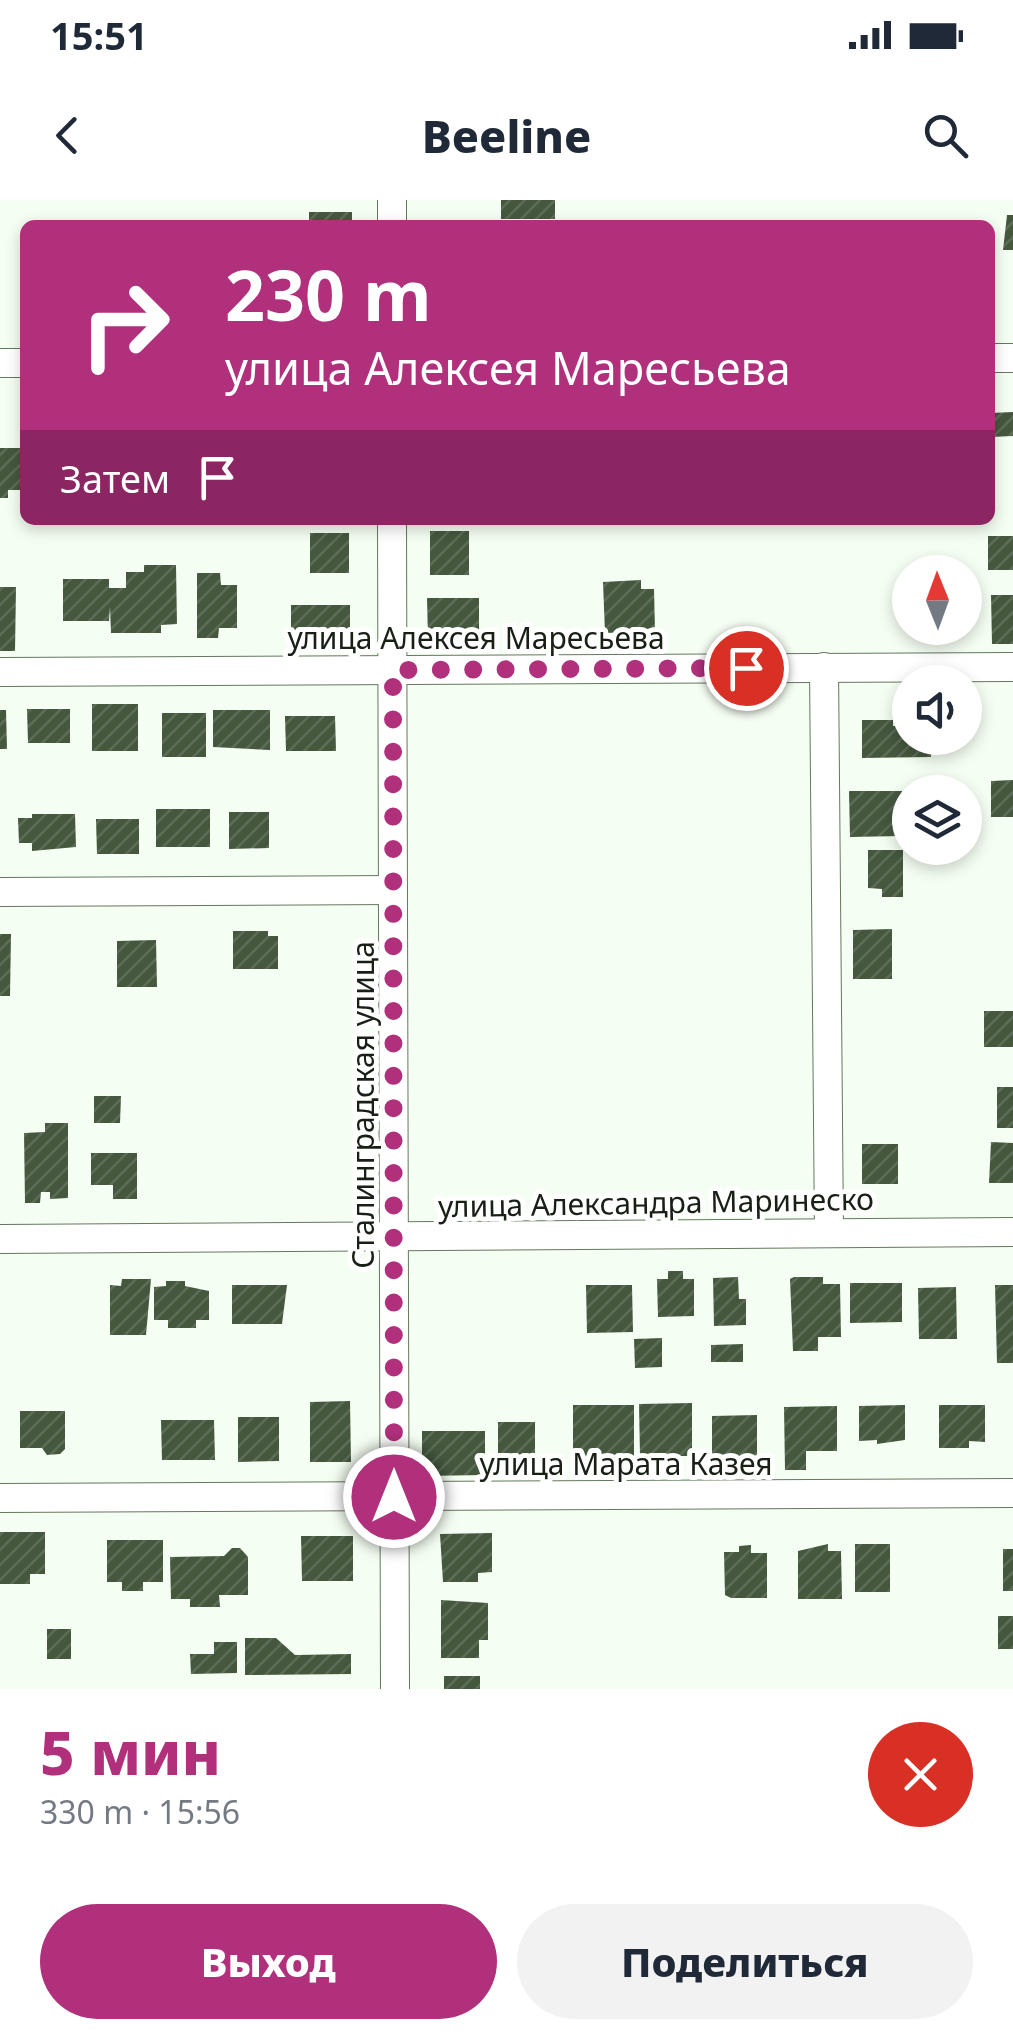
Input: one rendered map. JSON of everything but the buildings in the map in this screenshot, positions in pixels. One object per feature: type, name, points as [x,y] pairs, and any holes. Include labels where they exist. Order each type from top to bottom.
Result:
[{"type":"street","name":"Сталинградская улица","points":[[392,525],[394,1689]]},
{"type":"street","points":[[824,667],[829,1233]]},
{"type":"street","name":"улица Алексея Маресьева","points":[[0,672],[1013,667]]},
{"type":"street","points":[[0,892],[394,890]]},
{"type":"street","name":"улица Александра Маринеско","points":[[0,1238],[1013,1232]]},
{"type":"street","name":"улица Марата Казея","points":[[0,1498],[1013,1492]]},
{"type":"route","points":[[394,1497],[393,670],[746,668]]}]
